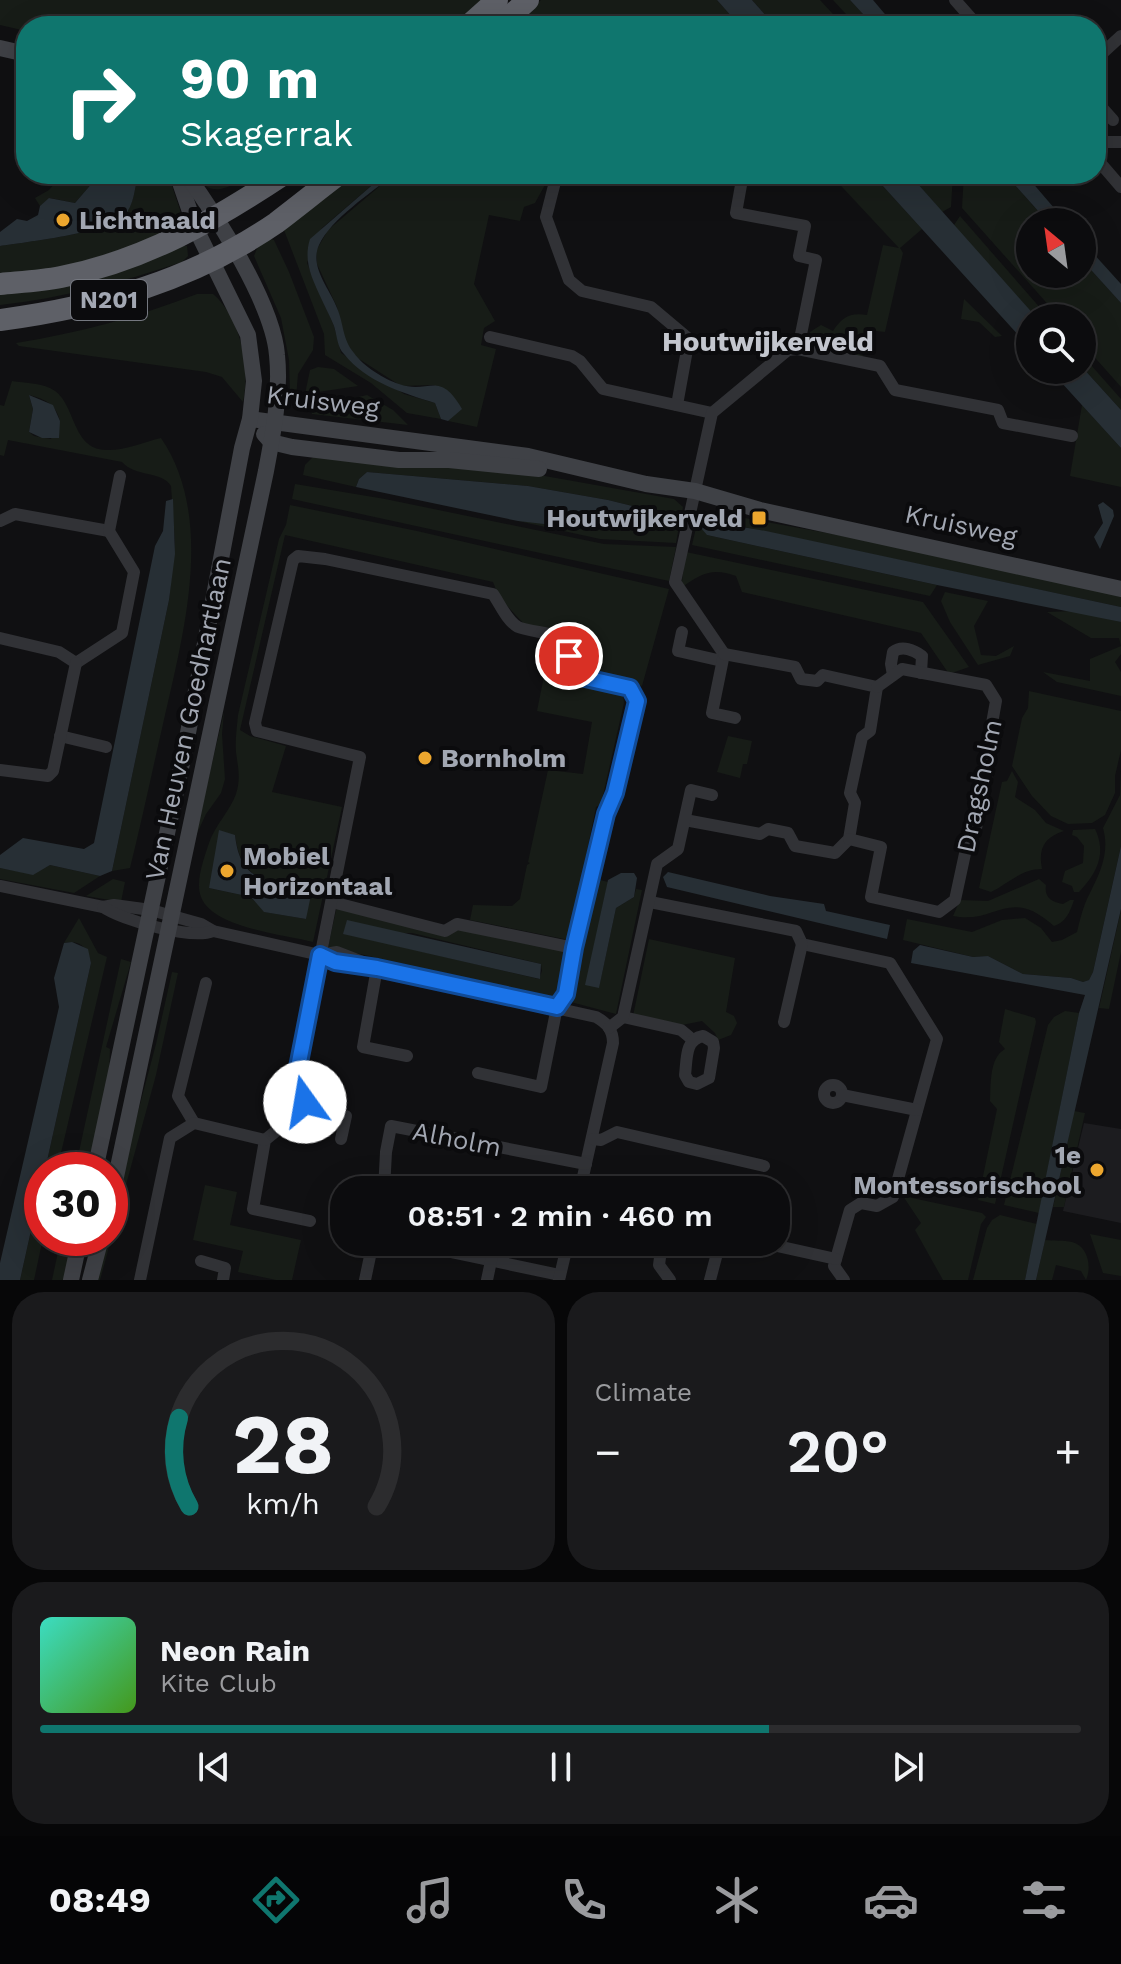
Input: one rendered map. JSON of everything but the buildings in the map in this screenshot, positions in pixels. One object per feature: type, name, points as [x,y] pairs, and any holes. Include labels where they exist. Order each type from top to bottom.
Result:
[{"type":"highway","points":[[479,16],[497,0]]},
{"type":"highway","points":[[510,16],[528,0]]},
{"type":"highway","name":"N201","points":[[0,284],[61,277],[154,250],[206,223],[268,184]]},
{"type":"highway","name":"N201","points":[[0,320],[103,302],[167,281],[233,249],[275,223],[326,184]]},
{"type":"main road","points":[[183,184],[206,223]]},
{"type":"main road","points":[[190,184],[206,223]]},
{"type":"main road","name":"Van Heuven Goedhartlaan","points":[[121,1152],[274,423],[277,355],[273,331],[233,249],[206,223]]},
{"type":"main road","name":"Van Heuven Goedhartlaan","points":[[99,1152],[184,754],[250,419],[254,381],[248,335],[212,260],[206,223]]},
{"type":"main road","name":"Kruisweg","points":[[250,419],[535,457],[646,484],[669,494],[694,495],[1121,589]]},
{"type":"main road","name":"Kruisweg","points":[[250,419],[271,442],[292,447],[399,460],[449,460],[585,471]]},
{"type":"main road","points":[[71,1280],[76,1256]]},
{"type":"main road","points":[[90,1280],[96,1256]]},
{"type":"street","points":[[955,0],[969,16]]},
{"type":"street","points":[[1106,50],[1121,36]]},
{"type":"street","points":[[1106,112],[1113,120]]},
{"type":"street","points":[[1106,170],[1121,187]]},
{"type":"street","points":[[554,184],[546,217],[569,280],[582,291],[651,307],[689,339],[677,405]]},
{"type":"street","points":[[741,184],[736,213],[805,226],[799,256],[816,260],[798,349]]},
{"type":"street","points":[[490,337],[572,356],[580,361],[603,389],[712,413]]},
{"type":"street","points":[[735,718],[712,713],[723,657],[675,582],[712,413],[788,350],[798,349],[880,366],[895,390],[998,410],[1003,423],[1072,436]]},
{"type":"street","points":[[0,770],[48,776],[53,771],[76,663],[122,633],[134,572],[109,531],[120,476]]},
{"type":"street","points":[[0,521],[15,514],[109,531]]},
{"type":"street","points":[[310,1221],[253,1209],[265,1140],[286,1123],[292,1098],[360,757],[257,731],[255,723],[293,560],[298,556],[493,594],[514,625],[557,636],[581,677],[630,688],[637,701],[615,793],[606,814],[566,994],[557,1007],[541,1087],[478,1073]]},
{"type":"street","points":[[682,632],[678,651],[795,667],[801,679],[817,681],[823,675],[877,687]]},
{"type":"street","points":[[0,638],[59,652],[76,663]]},
{"type":"street","points":[[685,820],[760,834],[768,829],[788,833],[795,846],[835,853],[849,839],[855,803],[850,793],[862,737],[870,731],[877,687],[893,675],[893,652],[902,649],[916,651],[922,656],[921,673]]},
{"type":"street","name":"Dragsholm","points":[[849,839],[881,847],[871,897],[939,912],[955,900],[969,835],[976,828],[987,774],[984,768],[996,701],[986,685],[902,669],[893,675]]},
{"type":"street","points":[[60,736],[106,747]]},
{"type":"street","points":[[609,1028],[623,1017],[657,864],[678,849],[691,790],[712,795]]},
{"type":"street","points":[[0,886],[103,907],[114,905],[170,921],[195,934],[213,931],[320,955],[335,962],[377,968],[596,1017],[609,1028],[613,1043],[583,1176]]},
{"type":"street","points":[[332,902],[445,931],[457,924],[574,948]]},
{"type":"street","points":[[650,902],[796,931],[802,944],[784,1022]]},
{"type":"street","points":[[802,944],[890,963],[937,1039],[893,1197],[877,1206],[861,1203],[850,1210],[834,1266],[844,1280]]},
{"type":"street","points":[[377,968],[363,1047],[407,1056]]},
{"type":"street","points":[[194,1123],[178,1096],[206,983]]},
{"type":"street","points":[[623,1017],[681,1030],[693,1040]]},
{"type":"street","points":[[842,1095],[917,1110]]},
{"type":"street","points":[[292,1098],[319,1110],[346,1116],[341,1139]]},
{"type":"street","points":[[314,1134],[319,1110]]},
{"type":"street","points":[[140,1280],[170,1138],[194,1123],[265,1140]]},
{"type":"street","name":"Alholm","points":[[385,1176],[391,1126],[586,1164]]},
{"type":"street","points":[[593,1139],[601,1140],[617,1132],[764,1166]]},
{"type":"street","points":[[790,1249],[836,1259]]},
{"type":"street","points":[[365,1280],[370,1256]]},
{"type":"street","points":[[468,1256],[560,1278],[565,1256]]},
{"type":"street","points":[[487,1280],[492,1256]]},
{"type":"street","points":[[660,1256],[659,1265],[670,1280]]},
{"type":"street","points":[[710,1280],[716,1256]]},
{"type":"street","points":[[201,1261],[225,1268],[223,1280]]},
{"type":"shaded area","points":[[0,0],[482,0],[465,16],[16,16],[16,29],[0,25]]},
{"type":"shaded area","points":[[541,0],[717,0],[731,16],[524,16]]},
{"type":"shaded area","points":[[717,0],[752,0],[766,16],[731,16]]},
{"type":"shaded area","points":[[752,0],[820,0],[835,16],[766,16]]},
{"type":"shaded area","points":[[833,0],[850,0],[865,16],[848,16]]},
{"type":"shaded area","points":[[850,0],[873,0],[887,16],[865,16]]},
{"type":"shaded area","points":[[54,184],[91,184],[75,203],[50,198],[40,206],[35,198]]},
{"type":"shaded area","points":[[91,184],[136,184],[127,212],[115,222],[84,232],[0,246],[0,232],[17,219],[27,221],[38,215],[40,206],[49,198],[75,203]]},
{"type":"shaded area","points":[[136,184],[171,184],[181,213],[174,229],[154,240],[54,270],[0,276],[0,246],[100,227],[123,216],[132,202]]},
{"type":"shaded area","points":[[203,184],[233,184],[220,189]]},
{"type":"shaded area","points":[[339,184],[373,184],[322,228],[307,263],[334,326],[341,353],[404,394],[435,403],[441,419],[407,413],[371,383],[325,355],[324,334],[284,230]]},
{"type":"shaded area","points":[[373,184],[381,184],[352,207],[325,235],[317,253],[318,270],[337,308],[347,342],[358,358],[374,372],[399,384],[409,387],[440,386],[447,390],[462,409],[448,421],[441,419],[435,403],[374,379],[344,354],[314,283],[308,255],[310,239]]},
{"type":"shaded area","points":[[382,184],[545,184],[535,203],[524,207],[520,221],[489,215],[474,284],[495,321],[484,328],[481,345],[496,349],[477,427],[448,421],[455,413],[434,385],[401,386],[356,357],[344,340],[337,307],[317,264],[316,251],[328,230]]},
{"type":"shaded area","points":[[839,184],[881,184],[922,229],[900,248],[903,253],[885,332],[869,330],[862,358],[807,346],[810,332],[821,325],[833,331],[847,317],[867,315],[883,245],[899,248]]},
{"type":"shaded area","points":[[881,184],[918,184],[1025,304],[1016,304],[1016,333]]},
{"type":"shaded area","points":[[918,184],[952,184],[951,207],[942,212]]},
{"type":"shaded area","points":[[963,184],[1014,184],[1035,208],[1016,208],[1016,269],[962,208]]},
{"type":"shaded area","points":[[1014,184],[1034,184],[1054,208],[1035,208]]},
{"type":"shaded area","points":[[960,216],[1016,280],[1016,288],[1023,288],[1037,304],[1024,304],[954,225]]},
{"type":"shaded area","points":[[267,238],[274,240],[314,337],[313,350],[298,374],[296,398],[290,395],[289,360],[281,318],[254,256],[258,246]]},
{"type":"shaded area","points":[[187,246],[188,256],[182,262],[92,288],[0,305],[0,288]]},
{"type":"shaded area","points":[[1096,256],[1121,284],[1121,303],[1096,275]]},
{"type":"shaded area","points":[[1096,275],[1121,303],[1121,387],[1096,359],[1096,304],[1048,304],[1033,288],[1096,288]]},
{"type":"shaded area","points":[[197,294],[213,294],[236,329],[244,359],[243,402],[222,377],[206,372],[19,346],[16,343],[108,323]]},
{"type":"shaded area","points":[[964,299],[1002,336],[995,337],[979,322],[961,319]]},
{"type":"shaded area","points":[[318,367],[334,369],[358,386],[305,394],[310,370]]},
{"type":"shaded area","points":[[1096,371],[1121,399],[1121,410],[1096,382]]},
{"type":"shaded area","points":[[12,381],[51,388],[67,406],[80,435],[95,448],[120,449],[161,438],[178,470],[187,504],[191,541],[186,616],[130,868],[112,871],[169,600],[175,542],[171,486],[161,478],[134,470],[122,462],[8,440],[4,456],[0,455],[0,405],[4,406]],"holes":[[[29,395],[49,403],[56,410],[60,421],[51,439],[29,432],[33,409]]]},
{"type":"shaded area","points":[[1096,382],[1121,410],[1121,448],[1063,384]]},
{"type":"shaded area","points":[[29,395],[53,405],[60,421],[59,438],[42,438],[29,432],[33,409]]},
{"type":"shaded area","points":[[367,395],[393,410],[408,425],[312,414],[310,408]]},
{"type":"shaded area","points":[[1082,405],[1121,448],[1121,487],[1070,476]]},
{"type":"shaded area","points":[[313,457],[528,473],[674,499],[683,507],[681,518],[608,500],[528,486],[367,472],[356,487],[303,475],[305,465]]},
{"type":"shaded area","points":[[367,472],[528,486],[608,500],[681,518],[679,526],[675,528],[633,522],[544,524],[518,521],[356,487]]},
{"type":"shaded area","points":[[295,484],[385,499],[604,544],[676,547],[669,581],[292,499]]},
{"type":"shaded area","points":[[173,499],[175,554],[169,600],[112,871],[100,876],[50,865],[33,875],[0,868],[0,855],[23,838],[84,849],[94,843],[155,546],[163,531],[166,501]]},
{"type":"shaded area","points":[[1103,502],[1113,510],[1114,516],[1100,549],[1094,537],[1103,523],[1098,505]]},
{"type":"shaded area","points":[[290,505],[669,589],[642,686],[581,674],[556,632],[524,624],[499,597],[493,582],[285,535],[240,730],[286,746],[272,792],[342,807],[313,942],[234,923],[208,908],[199,891],[209,843],[238,788],[238,715],[279,539]],"holes":[[[235,835],[243,862],[258,877],[280,885],[307,888],[306,919],[265,912],[251,897],[209,888]]]},
{"type":"shaded area","points":[[706,511],[949,555],[1121,595],[1121,607],[716,521],[707,535],[937,585],[930,596],[692,545],[699,515]]},
{"type":"shaded area","points":[[518,521],[607,521],[663,528],[679,526],[676,543],[600,539]]},
{"type":"shaded area","points":[[708,521],[1121,607],[1121,622],[707,535],[701,528]]},
{"type":"shaded area","points":[[686,552],[923,602],[969,667],[949,674],[921,633],[742,592],[736,576],[728,573],[707,573],[681,588]]},
{"type":"shaded area","points":[[945,592],[988,601],[974,626],[981,655],[996,656],[1014,646],[1010,656],[978,665],[950,622],[941,601]]},
{"type":"shaded area","points":[[1073,611],[1121,622],[1121,646],[1119,638],[1091,638],[1047,612]]},
{"type":"shaded area","points":[[1121,646],[1121,654],[1115,662],[1121,672],[1121,696],[1057,682],[1043,672],[1090,681],[1090,659]]},
{"type":"shaded area","points":[[544,676],[605,687],[623,694],[624,703],[601,804],[596,807],[569,940],[470,920],[473,905],[512,906],[520,899],[548,770],[583,774],[592,722],[537,711]]},
{"type":"shaded area","points":[[1029,691],[1121,711],[1121,750],[1115,793],[1105,815],[1092,823],[1068,824],[1051,816],[1032,796],[1012,766],[1022,718],[1028,708]]},
{"type":"shaded area","points":[[224,712],[225,779],[221,793],[206,814],[194,840]]},
{"type":"shaded area","points":[[728,736],[752,741],[740,778],[717,772]]},
{"type":"shaded area","points":[[1012,771],[1018,782],[1015,797],[1035,810],[1046,823],[1064,831],[1044,845],[1042,869],[1021,874],[991,892],[979,888],[1002,782],[1007,781]]},
{"type":"shaded area","points":[[1121,771],[1121,846],[1089,980],[1083,982],[1023,974],[988,956],[973,957],[903,940],[907,919],[972,932],[1002,920],[1025,918],[1041,928],[1052,942],[1077,932],[1103,863],[1103,828],[1120,795]]},
{"type":"shaded area","points":[[1095,829],[1100,847],[1098,863],[1085,885],[1079,892],[1074,892],[1072,886],[1062,882],[1065,871],[1083,863],[1084,846],[1072,835],[1073,830]]},
{"type":"shaded area","points":[[219,830],[235,835],[238,852],[252,873],[312,890],[306,919],[264,912],[251,897],[209,888]]},
{"type":"shaded area","points":[[1121,846],[1121,909],[1036,1280],[1025,1280],[1085,995],[911,963],[913,951],[920,945],[973,957],[988,956],[1023,974],[1083,982],[1089,980]]},
{"type":"shaded area","points":[[50,865],[100,876],[74,893],[0,879],[0,868],[33,874]]},
{"type":"shaded area","points":[[668,872],[770,896],[824,904],[826,911],[890,925],[887,939],[667,887],[663,877]]},
{"type":"shaded area","points":[[621,873],[634,873],[637,878],[634,897],[616,908],[599,988],[585,985],[608,880]]},
{"type":"shaded area","points":[[592,878],[608,882],[586,984],[599,987],[616,908],[634,897],[636,889],[642,890],[616,1014],[567,1001]]},
{"type":"shaded area","points":[[113,879],[125,882],[121,902],[86,896]]},
{"type":"shaded area","points":[[1039,879],[1046,885],[1046,893],[1052,901],[1063,904],[1074,900],[1067,916],[1054,926],[1025,908],[1003,909],[981,916],[953,916],[960,900],[988,901]]},
{"type":"shaded area","points":[[337,906],[445,933],[457,926],[567,949],[554,997],[328,947]],"holes":[[[343,933],[412,933],[541,964],[542,971],[539,979]]]},
{"type":"shaded area","points":[[1121,910],[1121,952],[1109,1009],[1099,1008]]},
{"type":"shaded area","points":[[79,918],[98,953],[107,957],[61,1152],[49,1152],[91,963],[82,946],[64,943]]},
{"type":"shaded area","points":[[347,920],[541,964],[540,979],[343,934]]},
{"type":"shaded area","points":[[649,939],[735,958],[726,1012],[734,1016],[737,1023],[731,1035],[718,1040],[702,1021],[682,1025],[633,1016]]},
{"type":"shaded area","points":[[72,942],[88,949],[91,963],[49,1152],[26,1152],[59,1007],[54,978],[64,943]]},
{"type":"shaded area","points":[[121,959],[131,962],[106,1047],[110,1049],[109,1077],[94,1152],[79,1152]]},
{"type":"shaded area","points":[[172,972],[178,973],[156,1075],[128,1178],[127,1152]]},
{"type":"shaded area","points":[[1005,1009],[1035,1018],[1036,1022],[995,1204],[978,1200],[997,1109],[990,1101],[991,1079],[993,1065],[1005,1049],[999,1042]]},
{"type":"shaded area","points":[[1065,1011],[1079,1013],[1039,1213],[1004,1205],[1048,1025]]},
{"type":"shaded area","points":[[1074,1111],[1085,1113],[1064,1207],[1053,1207]]},
{"type":"shaded area","name":"1e Montessorischool","points":[[1084,1123],[1121,1129],[1121,1223],[1063,1211]]},
{"type":"shaded area","points":[[24,1159],[25,1256],[20,1280],[0,1280],[0,1263]]},
{"type":"shaded area","points":[[205,1185],[237,1192],[230,1225],[301,1240],[292,1280],[238,1272],[243,1251],[193,1240]]},
{"type":"shaded area","points":[[903,1196],[982,1213],[986,1217],[981,1224],[968,1280],[943,1280],[915,1230],[921,1223]]},
{"type":"shaded area","points":[[1000,1215],[1037,1224],[1025,1280],[973,1280],[987,1228]]},
{"type":"shaded area","points":[[1090,1234],[1121,1240],[1121,1276],[1103,1273]]},
{"type":"shaded area","points":[[1045,1240],[1072,1242],[1082,1248],[1088,1263],[1086,1280],[1081,1271],[1056,1265],[1052,1280],[1036,1280]]},
{"type":"shaded area","points":[[25,1256],[39,1256],[34,1280],[20,1280]]},
{"type":"shaded area","points":[[57,1256],[71,1256],[63,1280],[52,1280]]},
{"type":"shaded area","points":[[99,1256],[107,1256],[100,1280],[92,1280]]},
{"type":"place","name":"Lichtnaald","points":[[63,220]]},
{"type":"place","name":"Houtwijkerveld","points":[[759,518]]},
{"type":"place","name":"Bornholm","points":[[425,758]]},
{"type":"place","name":"Mobiel Horizontaal","points":[[227,871]]},
{"type":"place","name":"1e Montessorischool","points":[[1097,1170]]},
{"type":"district","name":"Houtwijkerveld","points":[[768,341]]},
{"type":"route","points":[[305,1102],[292,1098],[320,955],[348,965],[377,968],[557,1007],[566,994],[606,814],[615,793],[637,701],[630,688],[581,677],[569,656]]}]
